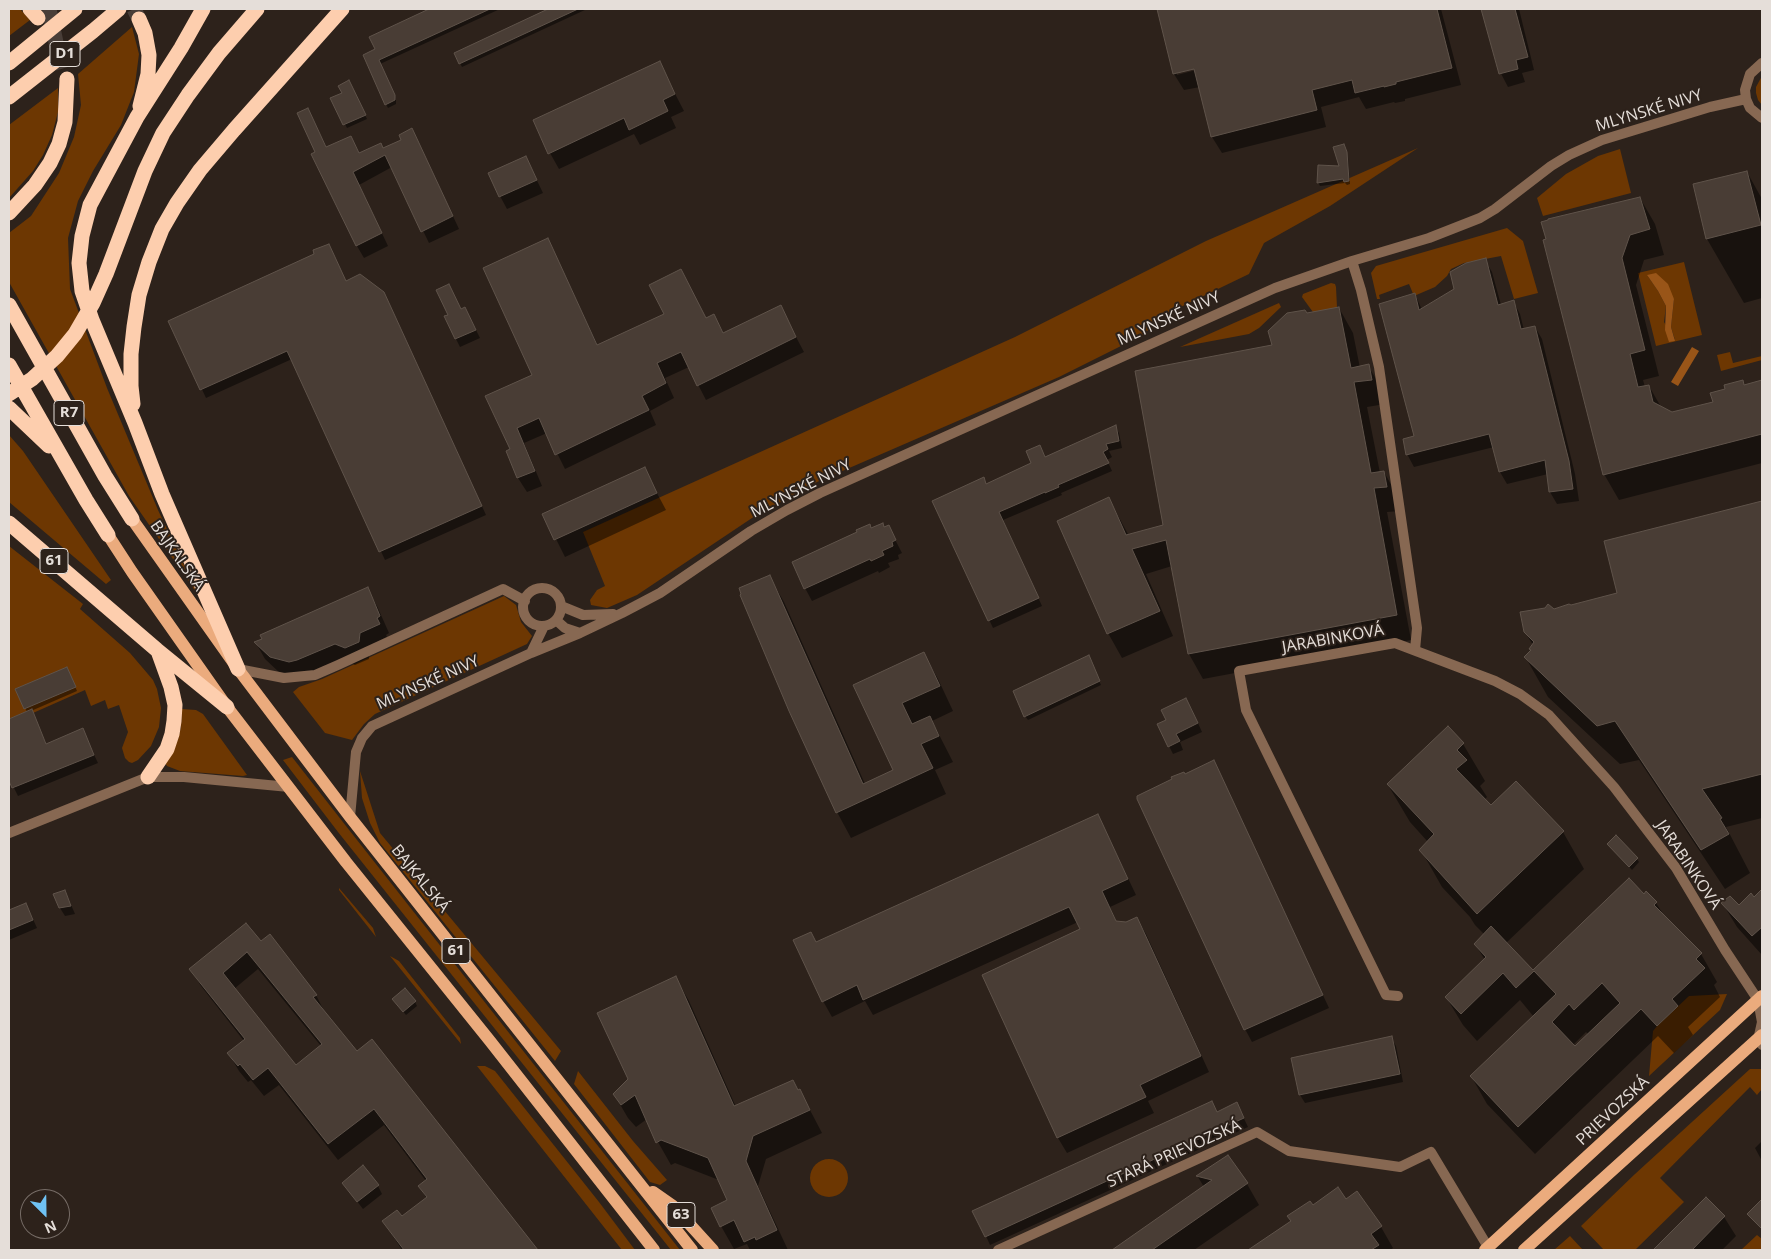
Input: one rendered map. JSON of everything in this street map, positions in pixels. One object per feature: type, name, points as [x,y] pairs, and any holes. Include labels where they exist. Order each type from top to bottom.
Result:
[{"type":"highway","name":"D1","points":[[9,63],[75,9]]},
{"type":"highway","name":"D1","points":[[9,97],[118,9]]},
{"type":"highway","points":[[204,9],[137,117],[90,205],[82,236],[79,263],[82,291],[92,320],[136,423],[162,494],[238,669]]},
{"type":"highway","points":[[9,394],[32,379],[58,356],[75,334],[93,304],[144,170],[163,133],[214,60],[257,9]]},
{"type":"highway","points":[[136,423],[131,386],[131,354],[134,327],[139,295],[162,229],[200,170],[342,9]]},
{"type":"highway","points":[[137,117],[148,74],[149,55],[145,33],[139,19]]},
{"type":"highway","points":[[9,213],[35,185],[50,163],[59,144],[65,122],[67,79]]},
{"type":"highway","name":"R7","points":[[9,305],[100,468],[132,519]]},
{"type":"highway","name":"R7","points":[[9,365],[62,459],[108,535]]},
{"type":"highway","points":[[9,408],[62,459]]},
{"type":"highway","name":"61","points":[[9,523],[157,650],[227,707]]},
{"type":"highway","points":[[148,777],[167,749],[174,721],[175,705],[171,687],[157,650]]},
{"type":"main road","name":"BAJKALSKÁ","points":[[132,519],[238,669],[350,817],[692,1250]]},
{"type":"main road","points":[[108,535],[227,707]]},
{"type":"main road","name":"61","points":[[227,707],[654,1250]]},
{"type":"main road","name":"PRIEVOZSKÁ","points":[[1487,1249],[1761,999]]},
{"type":"main road","points":[[1524,1250],[1761,1040]]},
{"type":"main road","name":"63","points":[[642,1185],[673,1206],[713,1250]]},
{"type":"main road","points":[[625,1212],[648,1250]]},
{"type":"street","points":[[1762,63],[1752,71],[1746,86],[1746,99],[1753,112],[1762,118]]},
{"type":"street","name":"MLYNSKÉ NIVY","points":[[350,817],[356,752],[362,738],[372,726],[622,613],[660,592],[751,531],[820,493],[1269,291],[1352,261],[1429,238],[1480,218],[1495,209],[1551,166],[1569,155],[1611,136],[1710,107],[1746,99]]},
{"type":"street","points":[[1352,261],[1361,290],[1379,367],[1417,628],[1415,650]]},
{"type":"street","points":[[238,669],[284,678],[314,675],[338,666],[503,589],[525,601],[524,612],[527,618],[536,625],[544,626],[556,620],[560,614],[561,606]]},
{"type":"street","name":"MLYNSKÉ NIVY","points":[[525,601],[534,590],[545,589],[556,595],[561,606],[583,614],[592,616],[622,613]]},
{"type":"street","points":[[556,620],[565,628],[580,633]]},
{"type":"street","points":[[531,653],[544,626]]},
{"type":"street","name":"JARABINKOVÁ","points":[[1398,996],[1386,995],[1246,710],[1239,671],[1395,643],[1495,681],[1520,694],[1549,715],[1614,787],[1676,868],[1725,950],[1761,999],[1761,1040]]},
{"type":"street","points":[[9,833],[148,777],[184,777],[289,787]]},
{"type":"street","name":"STARÁ PRIEVOZSKÁ","points":[[998,1250],[1257,1132],[1289,1151],[1400,1167],[1431,1152],[1487,1249]]},
{"type":"shaded area","points":[[9,9],[20,9],[30,20],[9,36]]},
{"type":"shaded area","points":[[132,27],[139,54],[134,92],[121,125],[93,171],[78,201],[68,238],[70,289],[107,388],[158,510],[198,595],[129,496],[9,282],[9,233],[31,216],[59,173],[74,137],[81,105],[78,74]]},
{"type":"shaded area","points":[[1762,76],[1762,105],[1758,100],[1756,87]]},
{"type":"shaded area","points":[[58,88],[58,112],[52,135],[33,171],[9,198],[9,125]]},
{"type":"shaded area","points":[[1418,148],[1330,206],[1264,243],[1249,274],[1164,315],[1143,335],[1059,377],[817,482],[755,516],[637,595],[607,608],[591,605],[590,600],[597,590],[605,586],[583,532],[1015,337],[1206,241]]},
{"type":"shaded area","points":[[1620,149],[1631,193],[1543,216],[1537,198],[1566,174],[1598,156]]},
{"type":"shaded area","points":[[1507,228],[1523,241],[1538,293],[1514,299],[1501,256],[1464,263],[1451,269],[1447,276],[1435,287],[1414,296],[1409,284],[1379,295],[1380,299],[1377,299],[1371,273],[1376,266]]},
{"type":"shaded area","points":[[1684,262],[1702,335],[1656,346],[1638,273]],"holes":[[[1647,275],[1674,299],[1671,327],[1675,340],[1664,322],[1666,306]]]},
{"type":"shaded area","points":[[1656,273],[1668,284],[1674,299],[1671,327],[1675,341],[1669,342],[1665,330],[1666,306],[1647,275]]},
{"type":"shaded area","points":[[1331,283],[1335,284],[1336,287],[1338,328],[1331,337],[1302,297],[1303,294]]},
{"type":"shaded area","points":[[1279,303],[1281,307],[1259,328],[1249,334],[1180,347]]},
{"type":"shaded area","points":[[1692,347],[1699,351],[1678,386],[1671,382]]},
{"type":"shaded area","points":[[1730,352],[1733,363],[1762,356],[1762,360],[1721,371],[1717,355]]},
{"type":"shaded area","points":[[9,435],[23,451],[111,580],[106,584],[9,502]]},
{"type":"shaded area","points":[[9,546],[83,604],[80,609],[130,653],[153,680],[161,708],[159,727],[151,746],[138,760],[132,763],[125,758],[122,748],[128,732],[119,705],[108,709],[105,700],[91,706],[85,690],[33,713],[32,709],[9,719]]},
{"type":"shaded area","points":[[504,596],[516,605],[521,622],[532,636],[527,644],[375,714],[364,724],[352,740],[325,733],[293,692],[299,687],[322,679]]},
{"type":"shaded area","points":[[182,709],[196,710],[203,714],[247,775],[180,771],[167,766],[165,763],[178,739]]},
{"type":"shaded area","points":[[292,757],[680,1250],[671,1250],[338,832],[283,760]]},
{"type":"shaded area","points":[[360,771],[380,833],[561,1051],[555,1061],[380,843],[370,823],[362,798]]},
{"type":"shaded area","points":[[339,888],[373,928],[376,937],[339,890]]},
{"type":"shaded area","points":[[390,956],[399,961],[460,1038],[461,1044]]},
{"type":"shaded area","points":[[1727,994],[1720,1010],[1649,1076],[1653,1031],[1657,1026],[1689,996]]},
{"type":"shaded area","points":[[477,1066],[485,1066],[495,1071],[635,1250],[622,1250]]},
{"type":"shaded area","points":[[1750,1069],[1762,1069],[1762,1089],[1757,1095],[1750,1087],[1660,1178],[1684,1202],[1635,1250],[1604,1250],[1581,1226]]},
{"type":"shaded area","points":[[578,1071],[633,1141],[667,1180],[660,1185],[650,1182],[574,1084]]},
{"type":"shaded area","points":[[829,1159],[842,1165],[848,1178],[842,1191],[829,1197],[816,1191],[810,1178],[816,1165]]},
{"type":"shaded area","points":[[1757,1235],[1762,1239],[1762,1250],[1741,1250]]},
{"type":"shaded area","points":[[1570,1236],[1583,1250],[1554,1250]]},
{"type":"building","points":[[429,9],[490,9],[379,60],[395,95],[395,100],[385,105],[363,55],[375,49],[369,37]]},
{"type":"building","points":[[548,9],[578,9],[459,64],[454,53]]},
{"type":"building","points":[[1157,9],[1437,9],[1452,68],[1396,82],[1396,84],[1355,93],[1352,80],[1312,90],[1317,110],[1211,137],[1194,69],[1173,74]]},
{"type":"building","points":[[1481,9],[1515,9],[1528,57],[1516,60],[1518,69],[1499,74]]},
{"type":"building","points":[[660,61],[675,94],[663,100],[668,111],[629,130],[624,118],[548,154],[533,120]]},
{"type":"building","points":[[349,80],[366,115],[343,125],[330,98],[342,93],[338,86]]},
{"type":"building","points":[[308,108],[326,147],[351,136],[359,153],[381,143],[383,148],[401,140],[399,135],[412,128],[453,216],[421,232],[385,155],[353,172],[382,233],[356,246],[311,154],[315,152],[297,113]]},
{"type":"building","points":[[1344,144],[1347,152],[1349,181],[1344,182],[1343,179],[1317,183],[1318,165],[1339,166],[1333,147]]},
{"type":"building","points":[[526,156],[537,180],[499,197],[488,173]]},
{"type":"building","points":[[1747,171],[1761,225],[1706,239],[1693,184]]},
{"type":"building","points":[[1640,197],[1650,229],[1630,235],[1622,258],[1645,350],[1630,354],[1638,387],[1649,385],[1653,402],[1672,412],[1713,402],[1710,393],[1725,389],[1724,385],[1743,380],[1744,385],[1762,380],[1762,434],[1603,475],[1543,240],[1546,239],[1541,222]]},
{"type":"building","points":[[548,238],[597,345],[664,314],[649,285],[681,269],[706,318],[714,314],[723,333],[781,305],[796,337],[697,386],[681,352],[657,363],[666,383],[642,396],[649,410],[555,455],[539,418],[517,428],[535,471],[517,478],[506,451],[510,449],[485,396],[532,375],[483,268]]},
{"type":"building","points":[[329,244],[346,281],[360,274],[384,292],[482,506],[379,552],[287,351],[200,390],[168,321],[314,254],[313,250]]},
{"type":"building","points":[[1486,258],[1498,305],[1514,300],[1521,329],[1535,326],[1569,461],[1573,489],[1549,492],[1545,460],[1499,472],[1489,434],[1406,455],[1403,439],[1414,436],[1379,304],[1415,293],[1419,310],[1454,289],[1450,272],[1466,263]]},
{"type":"building","points":[[449,284],[461,309],[465,307],[476,330],[455,339],[444,316],[448,315],[436,290]]},
{"type":"building","points":[[1339,307],[1351,368],[1369,364],[1372,380],[1354,382],[1371,473],[1384,471],[1387,487],[1374,488],[1397,615],[1188,654],[1166,540],[1132,549],[1160,611],[1107,634],[1057,521],[1109,497],[1126,535],[1163,525],[1135,371],[1272,345],[1268,331],[1287,313],[1305,310],[1307,313]]},
{"type":"building","points":[[1116,425],[1119,441],[1106,444],[1108,449],[1103,452],[1109,463],[1058,485],[1059,487],[999,512],[1039,598],[988,621],[932,501],[984,477],[986,484],[1031,463],[1026,451],[1040,445],[1045,457]]},
{"type":"building","points":[[645,467],[657,493],[554,540],[542,514]]},
{"type":"building","points":[[1762,501],[1762,774],[1702,789],[1722,818],[1720,819],[1729,834],[1701,850],[1615,721],[1597,726],[1524,657],[1531,650],[1529,649],[1534,642],[1524,632],[1520,612],[1545,608],[1548,604],[1554,609],[1617,593],[1604,541]]},
{"type":"building","points":[[883,523],[884,527],[889,525],[896,540],[892,542],[893,546],[882,551],[884,555],[871,561],[870,559],[804,589],[792,562],[870,524],[871,528]]},
{"type":"building","points":[[770,575],[863,784],[893,770],[853,685],[924,652],[940,686],[902,703],[912,724],[930,716],[939,736],[921,744],[933,768],[836,813],[789,711],[740,595],[739,588]]},
{"type":"building","points":[[368,587],[380,616],[377,618],[380,624],[360,633],[359,642],[345,648],[335,644],[289,662],[270,657],[254,642],[262,639],[260,635]]},
{"type":"building","points":[[1089,655],[1100,681],[1024,717],[1013,691]]},
{"type":"building","points":[[67,667],[76,687],[24,709],[15,689]]},
{"type":"building","points":[[1186,698],[1198,723],[1176,734],[1180,741],[1168,747],[1157,724],[1166,720],[1161,710]]},
{"type":"building","points":[[32,709],[46,744],[83,728],[94,755],[12,788],[9,781],[9,719]]},
{"type":"building","points":[[1448,726],[1464,743],[1457,750],[1467,760],[1456,769],[1491,805],[1516,781],[1564,831],[1477,914],[1419,850],[1434,834],[1387,784]]},
{"type":"building","points":[[1214,760],[1323,995],[1244,1030],[1137,799],[1137,796],[1172,779],[1171,777],[1184,772],[1185,774]]},
{"type":"building","points":[[1098,814],[1128,879],[1102,891],[1116,921],[1126,922],[1137,917],[1201,1056],[1140,1085],[1146,1097],[1057,1138],[982,975],[1080,929],[1069,907],[863,1000],[857,985],[822,1002],[793,940],[811,932],[816,942]]},
{"type":"building","points":[[1616,835],[1638,858],[1629,867],[1607,844]]},
{"type":"building","points":[[1629,878],[1644,894],[1646,891],[1657,902],[1654,905],[1702,953],[1696,959],[1705,968],[1672,999],[1678,1006],[1657,1026],[1641,1009],[1518,1127],[1470,1076],[1556,994],[1534,971],[1516,988],[1503,973],[1461,1014],[1445,997],[1486,957],[1474,944],[1491,926],[1533,970]],"holes":[[[1602,983],[1620,1003],[1575,1046],[1552,1022],[1569,1004],[1574,1010]]]},
{"type":"building","points":[[1762,889],[1762,927],[1752,936],[1721,903],[1730,896],[1739,905],[1751,893],[1754,897]]},
{"type":"building","points":[[65,890],[71,906],[59,908],[53,894]]},
{"type":"building","points":[[26,903],[33,920],[9,930],[9,910]]},
{"type":"building","points":[[246,923],[261,941],[270,934],[317,995],[313,997],[357,1051],[372,1039],[538,1250],[404,1250],[382,1221],[397,1210],[402,1216],[427,1197],[418,1186],[427,1179],[374,1109],[328,1144],[268,1068],[253,1080],[240,1064],[238,1066],[227,1053],[245,1039],[189,969]],"holes":[[[247,952],[322,1044],[296,1065],[223,973]]]},
{"type":"building","points":[[676,976],[734,1106],[793,1080],[798,1090],[800,1089],[810,1110],[753,1136],[746,1161],[777,1230],[756,1240],[755,1237],[744,1242],[734,1220],[720,1227],[711,1208],[727,1200],[708,1158],[661,1140],[656,1143],[635,1095],[621,1105],[613,1094],[628,1079],[597,1013]]},
{"type":"building","points":[[405,988],[416,1001],[403,1012],[392,999]]},
{"type":"building","points":[[1392,1036],[1400,1074],[1299,1095],[1291,1058]]},
{"type":"building","points":[[1212,1101],[1217,1112],[1237,1102],[1244,1118],[985,1237],[972,1211]]},
{"type":"building","points":[[1228,1155],[1248,1183],[1152,1250],[1112,1250],[1212,1180],[1196,1176]]},
{"type":"building","points":[[363,1165],[379,1185],[357,1202],[342,1183]]},
{"type":"building","points":[[1338,1187],[1346,1199],[1357,1191],[1382,1226],[1371,1234],[1379,1245],[1371,1250],[1248,1250],[1291,1221],[1287,1216],[1310,1201],[1313,1205]]},
{"type":"building","points":[[1706,1197],[1725,1216],[1692,1250],[1653,1250]]},
{"type":"building","points":[[1762,1199],[1762,1229],[1747,1214]]},
{"type":"tunnel","points":[[49,9],[57,47],[67,79]]},
{"type":"tunnel","points":[[134,9],[139,19]]}]
